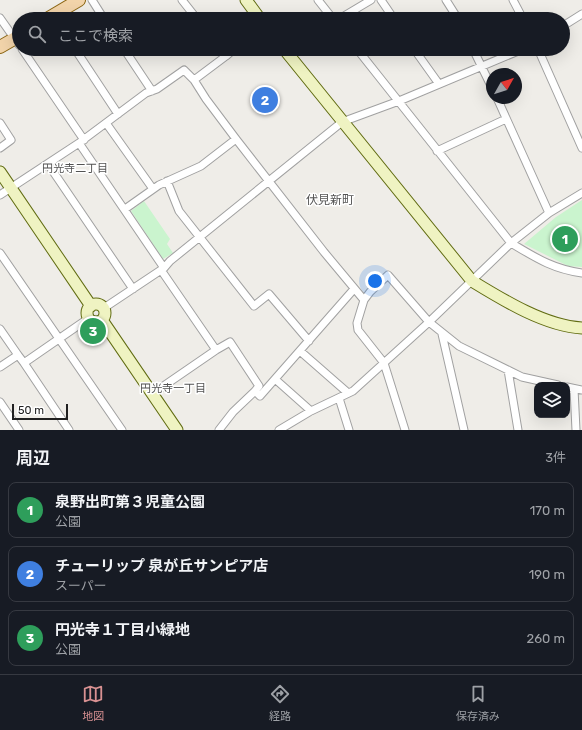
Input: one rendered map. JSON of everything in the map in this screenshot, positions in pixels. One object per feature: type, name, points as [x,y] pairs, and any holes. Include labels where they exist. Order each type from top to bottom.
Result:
[{"type":"main road","points":[[61,12],[80,0]]},
{"type":"main road","points":[[0,47],[12,42]]},
{"type":"street","points":[[92,0],[100,12]]},
{"type":"street","points":[[182,0],[191,12]]},
{"type":"street","points":[[246,0],[255,12]]},
{"type":"street","points":[[318,0],[327,12]]},
{"type":"street","points":[[351,12],[371,0]]},
{"type":"street","points":[[381,0],[389,12]]},
{"type":"street","points":[[446,0],[454,12]]},
{"type":"street","points":[[512,0],[519,12]]},
{"type":"street","points":[[570,22],[582,14]]},
{"type":"street","points":[[0,18],[12,33]]},
{"type":"street","points":[[26,56],[162,269],[216,350]]},
{"type":"street","points":[[80,56],[118,114]]},
{"type":"street","points":[[129,56],[152,91]]},
{"type":"street","points":[[194,80],[226,56]]},
{"type":"street","points":[[290,56],[472,281],[508,304],[540,317],[582,328]]},
{"type":"street","points":[[363,56],[512,243],[545,264],[566,271],[582,273]]},
{"type":"street","points":[[419,56],[439,84]]},
{"type":"street","points":[[477,56],[486,75]]},
{"type":"street","points":[[104,308],[162,269],[342,122],[399,101],[506,56]]},
{"type":"street","points":[[541,56],[579,134],[582,148]]},
{"type":"street","points":[[0,195],[48,164],[118,114],[184,70],[194,80],[236,140],[364,300]]},
{"type":"street","points":[[499,104],[549,213]]},
{"type":"street","points":[[437,151],[506,119]]},
{"type":"street","points":[[106,123],[153,189]]},
{"type":"street","points":[[0,124],[11,140],[0,148]]},
{"type":"street","points":[[125,209],[167,181],[201,166],[236,140]]},
{"type":"street","points":[[48,164],[133,289]]},
{"type":"street","points":[[0,172],[91,306]]},
{"type":"street","points":[[167,181],[179,211],[254,306],[269,294],[309,341]]},
{"type":"street","points":[[279,430],[291,426],[311,411],[348,393],[429,322],[512,243],[549,213],[582,193]]},
{"type":"street","points":[[0,253],[122,430]]},
{"type":"street","points":[[405,430],[384,363],[358,330],[357,323],[364,300],[370,292],[388,275],[429,322],[442,334],[459,346],[522,377],[544,382]]},
{"type":"street","points":[[255,392],[260,396],[354,289]]},
{"type":"street","points":[[102,320],[94,321],[89,318],[87,313],[91,306],[97,304],[104,308]]},
{"type":"street","points":[[102,320],[105,316],[104,308]]},
{"type":"street","points":[[24,363],[89,318]]},
{"type":"street","points":[[102,320],[177,430]]},
{"type":"street","points":[[0,328],[69,430]]},
{"type":"street","points":[[442,334],[464,430]]},
{"type":"street","points":[[152,394],[230,342],[259,386],[255,392],[233,412],[219,430]]},
{"type":"street","points":[[300,351],[348,393]]},
{"type":"street","points":[[0,368],[18,355]]},
{"type":"street","points":[[508,370],[518,430]]},
{"type":"street","points":[[275,379],[311,411]]},
{"type":"street","points":[[574,388],[576,430]]},
{"type":"street","points":[[339,398],[349,430]]},
{"type":"street","points":[[0,402],[19,430]]},
{"type":"green space","points":[[582,200],[582,267],[568,266],[524,244],[556,217]]},
{"type":"green space","points":[[144,201],[170,239],[167,244],[173,253],[163,259],[131,211]]},
{"type":"place","name":"チューリップ 泉が丘サンピア店","points":[[265,100]]},
{"type":"place","name":"泉野出町第３児童公園","points":[[565,239]]},
{"type":"place","name":"円光寺１丁目小緑地","points":[[93,331]]},
{"type":"district","name":"円光寺二丁目","points":[[75,168]]},
{"type":"district","name":"伏見新町","points":[[330,200]]},
{"type":"district","name":"円光寺一丁目","points":[[173,388]]}]
